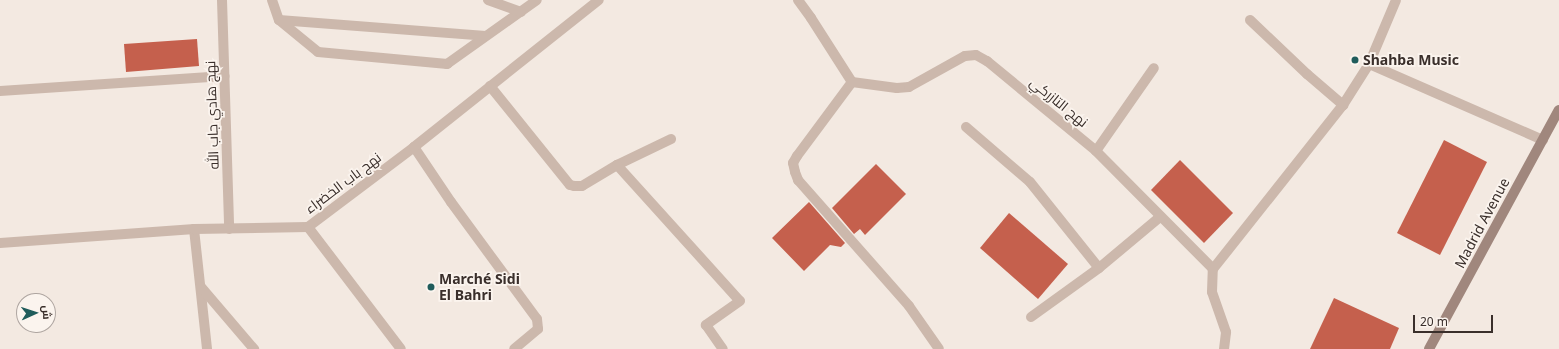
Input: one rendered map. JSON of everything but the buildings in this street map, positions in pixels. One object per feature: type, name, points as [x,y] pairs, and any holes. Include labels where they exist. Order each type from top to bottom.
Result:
[{"type":"street","name":"نهج هادي جاب الله","points":[[222,0],[230,229]]},
{"type":"street","points":[[272,0],[279,20],[318,52],[447,64],[537,0]]},
{"type":"street","points":[[488,0],[520,12]]},
{"type":"street","name":"نهج باب الخضراء","points":[[0,243],[194,229],[308,227],[414,147],[599,0]]},
{"type":"street","points":[[798,0],[852,82],[793,163],[798,180],[909,306],[938,349]]},
{"type":"street","points":[[1224,349],[1226,332],[1212,292],[1213,269],[1343,105],[1369,64],[1396,0]]},
{"type":"street","points":[[279,20],[486,36]]},
{"type":"street","points":[[1250,20],[1307,74],[1343,105]]},
{"type":"street","name":"نهج التازركي","points":[[852,82],[897,88],[909,87],[965,56],[976,55],[987,61],[1096,151],[1213,269]]},
{"type":"street","points":[[1369,64],[1543,140]]},
{"type":"street","points":[[1096,151],[1154,68]]},
{"type":"street","points":[[0,91],[224,76]]},
{"type":"street","points":[[490,86],[570,185],[582,186],[617,165],[671,139]]},
{"type":"street","name":"Madrid Avenue","points":[[1429,349],[1559,110]]},
{"type":"street","points":[[966,127],[1030,182],[1098,268]]},
{"type":"street","points":[[414,147],[451,202],[537,319],[538,329],[514,349]]},
{"type":"street","points":[[617,165],[740,300],[706,325],[723,349]]},
{"type":"street","points":[[1031,317],[1098,268],[1160,216]]},
{"type":"street","points":[[308,227],[401,349]]},
{"type":"street","points":[[194,229],[207,349]]},
{"type":"street","points":[[201,287],[254,349]]},
{"type":"place","name":"Shahba Music","points":[[1355,60]]},
{"type":"place","name":"Marché Sidi El Bahri","points":[[431,287]]}]
